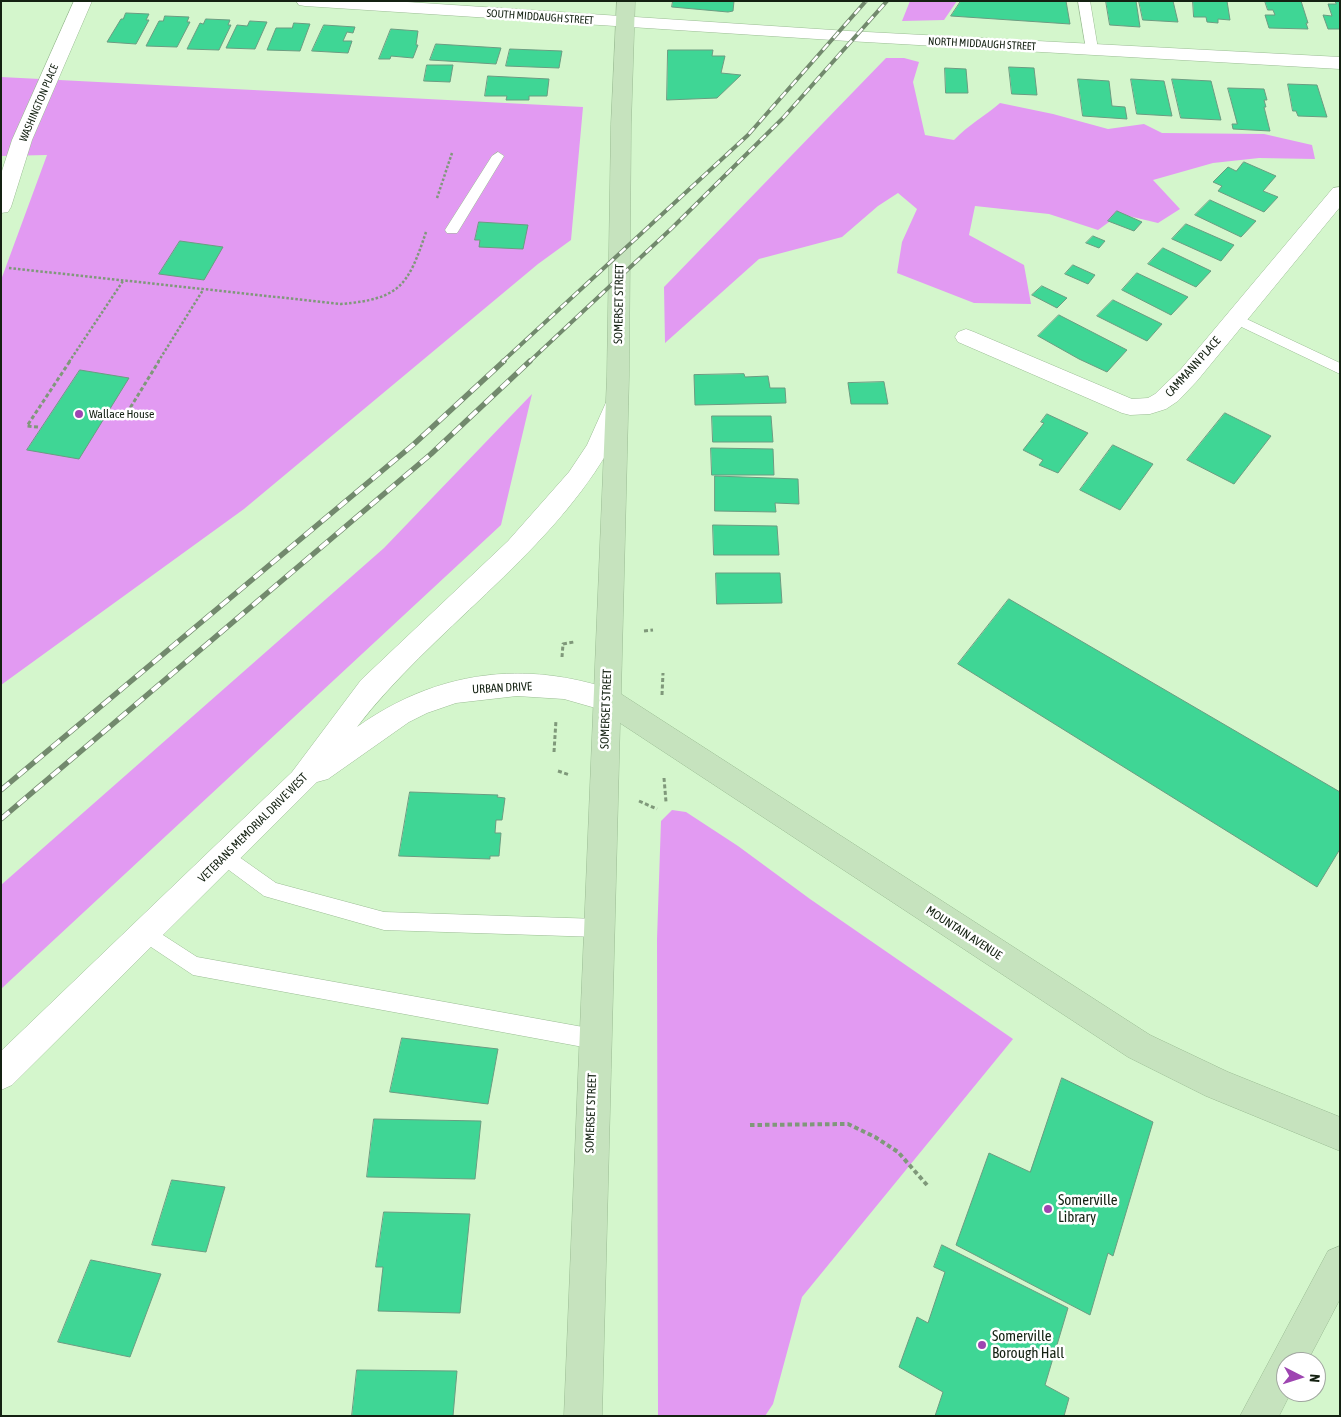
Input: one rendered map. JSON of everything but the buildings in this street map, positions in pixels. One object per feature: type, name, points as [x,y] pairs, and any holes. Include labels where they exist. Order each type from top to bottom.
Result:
[{"type":"street","name":"WASHINGTON PLACE","points":[[1,207],[22,140],[82,1]]},
{"type":"street","name":"SOUTH MIDDAUGH STREET","points":[[305,1],[625,23]]},
{"type":"street","name":"SOMERSET STREET","points":[[582,1416],[618,376],[621,125],[626,1]]},
{"type":"street","name":"NORTH MIDDAUGH STREET","points":[[625,23],[1340,63]]},
{"type":"street","name":"CAMMANN PLACE","points":[[966,337],[1130,406],[1150,408],[1161,402],[1189,375],[1340,193]]},
{"type":"street","name":"VETERANS MEMORIAL DRIVE WEST","points":[[1,1074],[302,781],[341,726],[372,688],[517,548],[578,478],[598,448],[616,404]]},
{"type":"street","name":"URBAN DRIVE","points":[[302,781],[399,714],[437,696],[479,687],[520,684],[559,687],[606,699]]},
{"type":"street","name":"MOUNTAIN AVENUE","points":[[606,699],[1139,1046],[1218,1084],[1340,1134]]},
{"type":"street","points":[[1293,1352],[1340,1263]]},
{"type":"street","points":[[1259,1416],[1276,1384]]},
{"type":"lane","points":[[1084,1],[1092,50]]},
{"type":"lane","points":[[452,230],[498,156]]},
{"type":"lane","points":[[1236,319],[1340,369]]},
{"type":"lane","points":[[225,856],[271,890],[384,921],[598,928]]},
{"type":"lane","points":[[146,933],[193,966],[594,1039]]},
{"type":"path","points":[[434,206],[452,153]]},
{"type":"path","points":[[9,268],[340,304],[379,299],[404,285],[411,275],[429,224]]},
{"type":"path","points":[[38,427],[28,426],[123,281]]},
{"type":"path","points":[[127,413],[204,290]]},
{"type":"path","points":[[750,1125],[848,1124],[876,1137],[898,1152],[927,1185]]},
{"type":"shaded area","points":[[910,1],[957,1],[944,20],[902,21]]},
{"type":"shaded area","points":[[886,58],[904,58],[919,62],[913,82],[925,135],[954,140],[1000,103],[1053,114],[1108,129],[1144,124],[1162,133],[1264,134],[1312,145],[1315,159],[1259,158],[1213,163],[1153,180],[1180,209],[1158,223],[1120,214],[1098,230],[1049,214],[975,206],[969,235],[1024,265],[1031,304],[974,303],[897,273],[902,242],[917,209],[898,193],[878,206],[842,237],[759,259],[665,343],[664,287]]},
{"type":"shaded area","points":[[1,77],[583,107],[571,240],[538,264],[244,509],[1,685],[1,280],[47,155],[1,156]]},
{"type":"shaded area","points":[[532,394],[501,525],[1,989],[1,885],[384,548]]},
{"type":"shaded area","points":[[672,810],[686,812],[738,846],[810,899],[1013,1039],[802,1297],[773,1404],[765,1416],[658,1416],[657,939],[661,821]]},
{"type":"railway","points":[[502,362],[748,135],[866,1]]},
{"type":"railway","points":[[529,362],[672,228],[783,118],[887,1]]},
{"type":"railway","points":[[1,790],[414,444],[504,361]]},
{"type":"railway","points":[[1,819],[431,454],[530,361]]},
{"type":"place","name":"Wallace House","points":[[79,414]]},
{"type":"place","name":"Somerville Library","points":[[1048,1209]]},
{"type":"place","name":"Somerville Borough Hall","points":[[982,1345]]}]
